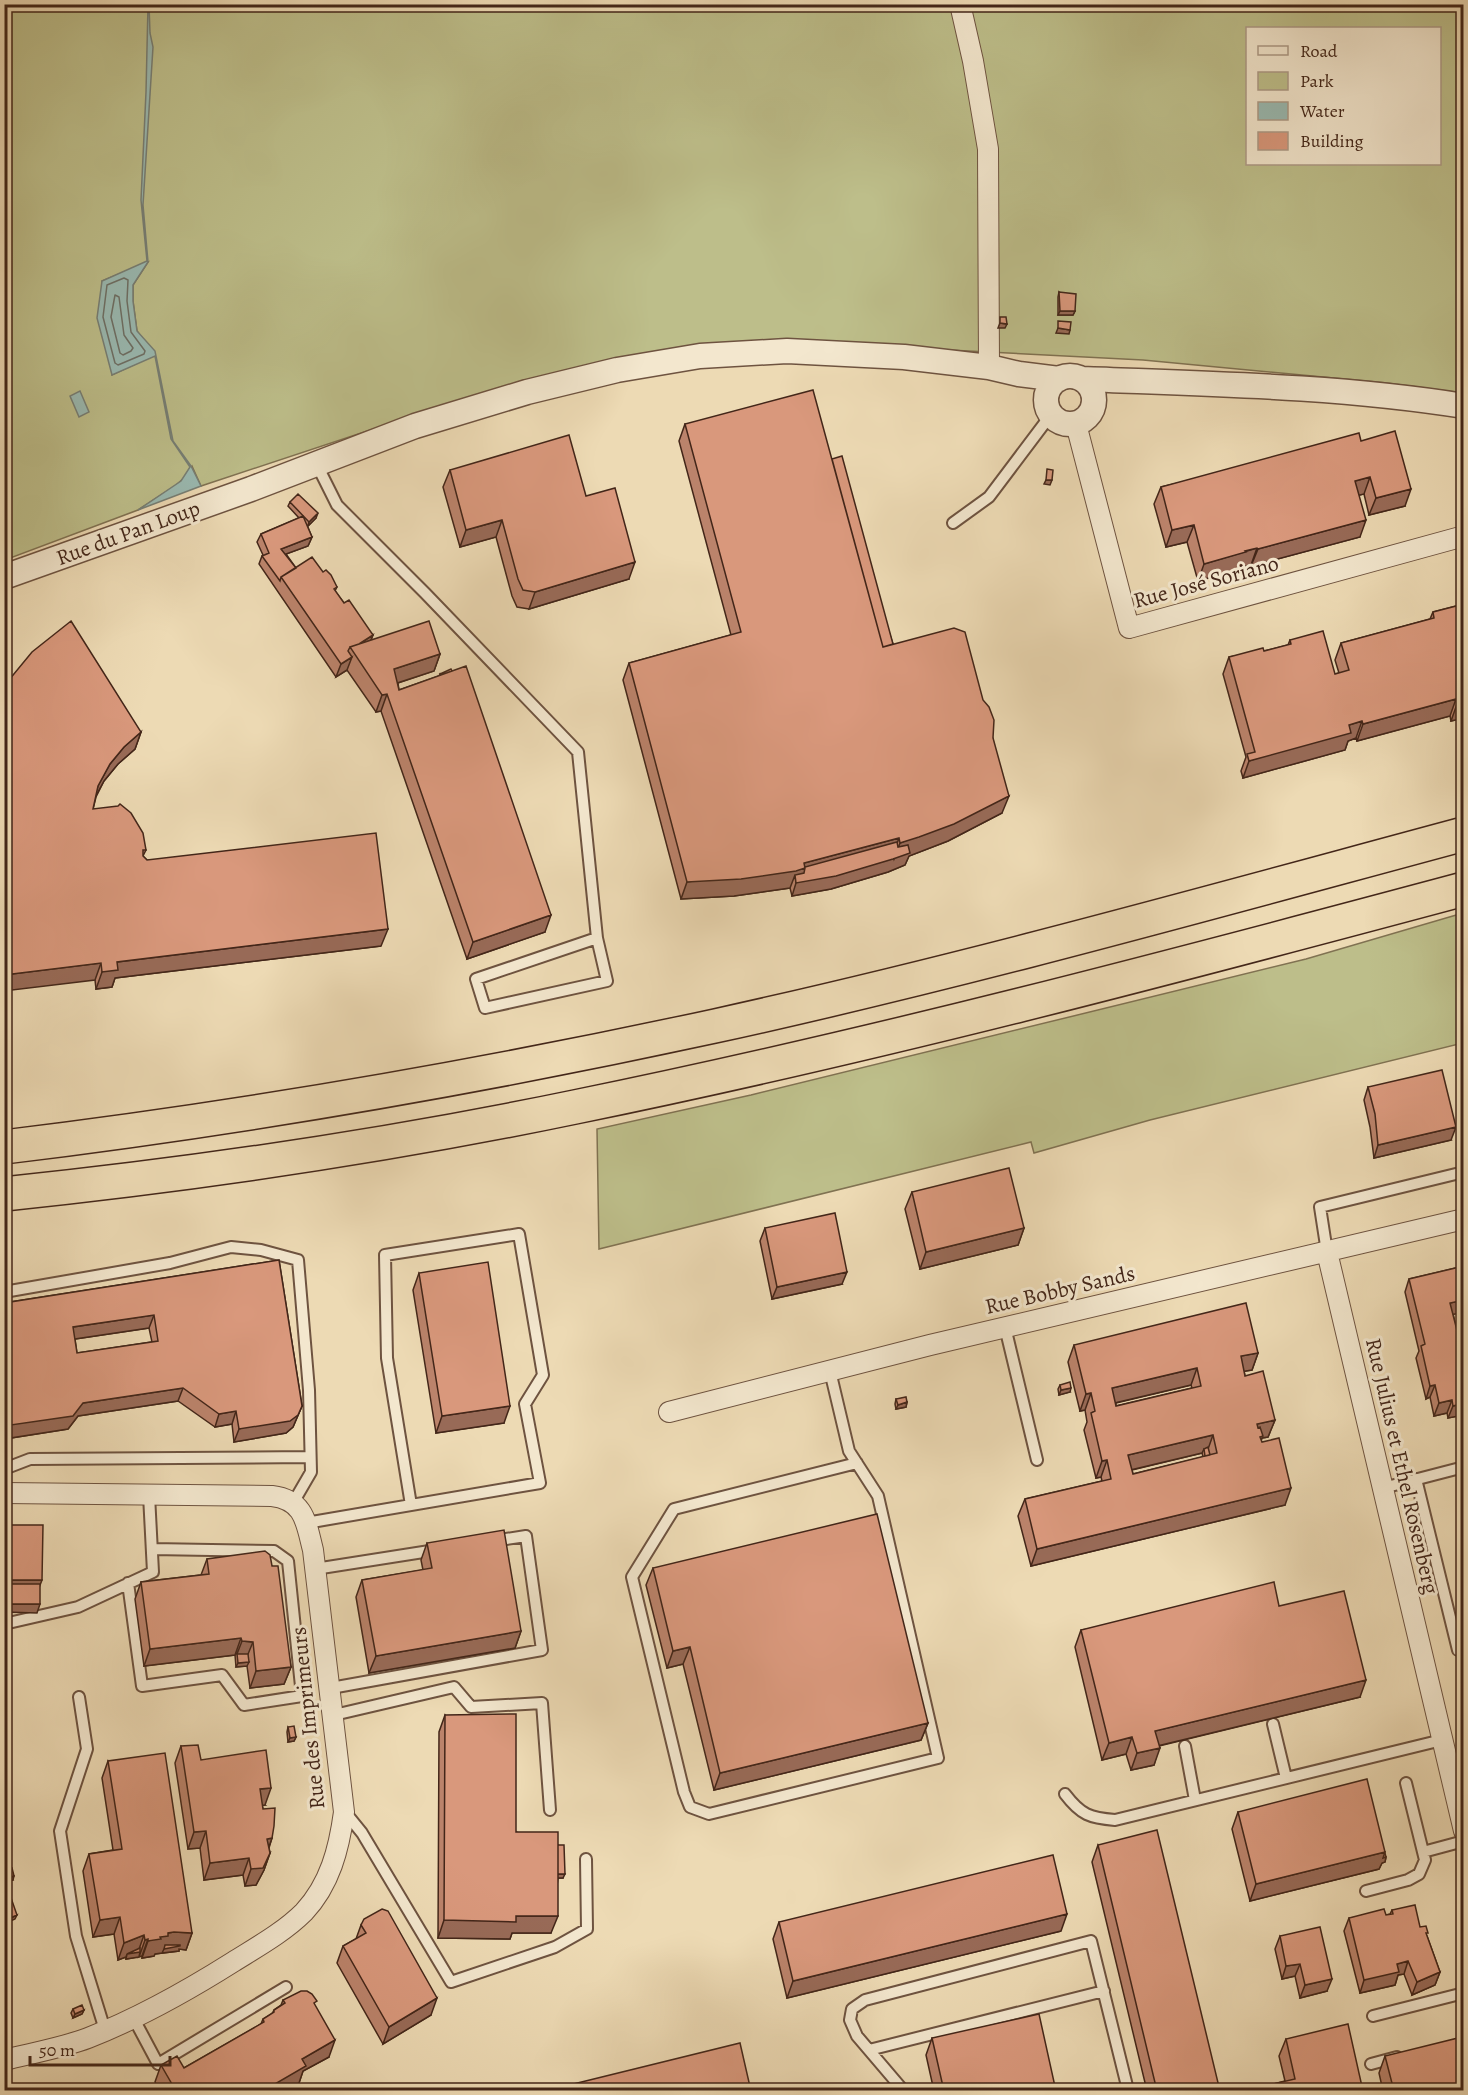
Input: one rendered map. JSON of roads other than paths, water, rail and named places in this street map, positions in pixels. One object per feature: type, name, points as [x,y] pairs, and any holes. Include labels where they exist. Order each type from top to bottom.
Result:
[{"type":"highway","points":[[4,1147],[182,1124],[313,1103],[464,1077],[715,1026],[855,994],[1020,952],[1464,834]]},
{"type":"highway","points":[[4,1194],[258,1162],[398,1140],[572,1108],[746,1071],[993,1012],[1464,889]]},
{"type":"street","points":[[960,4],[973,61],[988,148],[989,367],[1064,423],[1076,423],[1087,418],[1094,406],[1112,395],[1138,387],[1174,382]]},
{"type":"street","name":"Rue du Pan Loup","points":[[4,578],[251,489],[415,426],[527,392],[617,370],[700,356],[787,351],[904,357],[989,367],[1029,376],[1059,379]]},
{"type":"street","points":[[1048,411],[1045,398],[1048,390],[1059,379],[1073,376],[1083,379],[1330,390],[1464,406]]},
{"type":"street","points":[[1083,379],[1094,391],[1094,406]]},
{"type":"street","name":"Rue José Soriano","points":[[1076,423],[1129,628],[1464,536]]},
{"type":"street","name":"Rue Bobby Sands","points":[[669,1412],[1005,1327],[1464,1219]]},
{"type":"street","name":"Rue Julius et Ethel Rosenberg","points":[[1327,1252],[1442,1740],[1456,1764],[1464,1831]]},
{"type":"street","points":[[4,1493],[272,1496],[286,1498],[293,1503]]},
{"type":"street","name":"Rue des Imprimeurs","points":[[4,2060],[86,2038],[134,2019],[191,1988],[270,1939],[304,1912],[325,1881],[339,1848],[344,1812],[315,1569],[306,1523],[293,1503]]},
{"type":"lane","points":[[953,523],[989,497],[1048,411]]},
{"type":"lane","points":[[316,463],[337,505],[578,752],[597,938],[607,981],[486,1008],[476,979],[597,938]]},
{"type":"lane","points":[[1327,1252],[1320,1207],[1464,1172]]},
{"type":"lane","points":[[306,1523],[540,1484],[525,1404],[543,1375],[519,1234],[386,1255],[387,1358],[411,1505]]},
{"type":"lane","points":[[4,1292],[170,1263],[231,1247],[261,1250],[298,1260],[309,1390],[311,1472],[293,1503]]},
{"type":"lane","points":[[1005,1327],[1037,1460]]},
{"type":"lane","points":[[830,1371],[849,1450],[878,1496],[938,1758],[709,1814],[690,1807],[684,1792],[632,1576],[674,1509],[857,1463]]},
{"type":"lane","points":[[4,1469],[30,1459],[310,1457]]},
{"type":"lane","points":[[1383,1488],[1464,1467]]},
{"type":"lane","points":[[1416,1479],[1458,1650],[1464,1649]]},
{"type":"lane","points":[[4,1624],[78,1607],[153,1572],[149,1495]]},
{"type":"lane","points":[[331,1688],[542,1650],[526,1536],[480,1543]]},
{"type":"lane","points":[[128,1583],[142,1686],[222,1675],[244,1705],[302,1696],[288,1561],[274,1551],[152,1549]]},
{"type":"lane","points":[[315,1569],[446,1549]]},
{"type":"lane","points":[[334,1716],[453,1687],[471,1707],[542,1702],[550,1810]]},
{"type":"lane","points":[[79,1698],[87,1749],[60,1831],[76,1936],[105,2030]]},
{"type":"lane","points":[[1273,1724],[1286,1778]]},
{"type":"lane","points":[[1065,1794],[1074,1806],[1093,1819],[1115,1820],[1442,1740]]},
{"type":"lane","points":[[1185,1746],[1195,1800]]},
{"type":"lane","points":[[1366,1892],[1407,1880],[1419,1874],[1425,1860],[1406,1783]]},
{"type":"lane","points":[[344,1812],[362,1833],[451,1982],[555,1947],[587,1929],[586,1859]]},
{"type":"lane","points":[[1423,1852],[1464,1841]]},
{"type":"lane","points":[[903,2091],[857,2036],[850,2020],[852,2009],[865,2000],[1091,1941],[1128,2091]]},
{"type":"lane","points":[[134,2019],[158,2064],[286,1987]]},
{"type":"lane","points":[[869,2050],[1104,1991]]},
{"type":"lane","points":[[1373,2016],[1464,1994]]},
{"type":"lane","points":[[1371,2064],[1406,2055]]},
{"type":"water","points":[[148,5],[153,47],[143,205],[148,262],[133,285],[133,301],[137,331],[155,351],[173,441],[191,466],[201,486],[138,510],[181,481],[190,467],[171,439],[155,356],[112,375],[97,318],[102,281],[147,261],[141,200]]},
{"type":"water","points":[[80,391],[89,412],[79,417],[70,396]]}]
